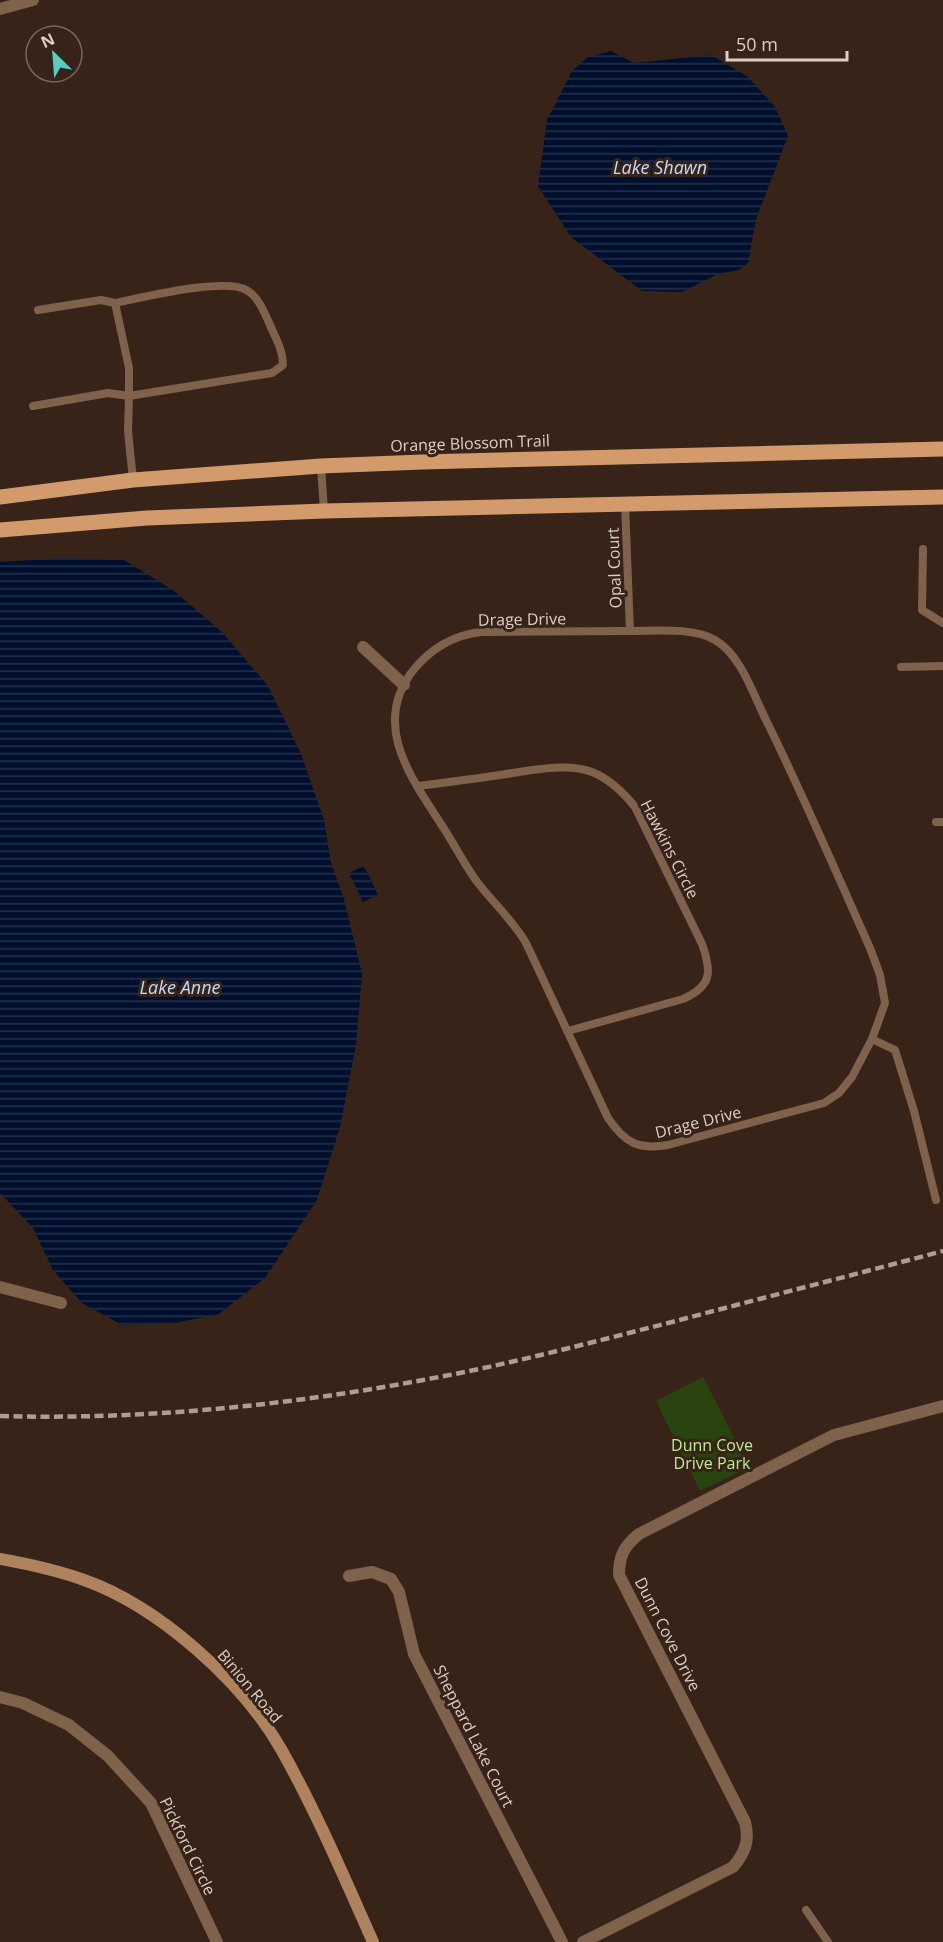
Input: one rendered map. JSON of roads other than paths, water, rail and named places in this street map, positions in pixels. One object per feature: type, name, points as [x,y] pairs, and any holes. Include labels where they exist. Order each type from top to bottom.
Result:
[{"type":"main road","name":"Orange Blossom Trail","points":[[0,497],[133,480],[321,466],[943,449]]},
{"type":"main road","points":[[0,530],[147,518],[324,511],[943,497]]},
{"type":"main road","name":"Binion Road","points":[[0,1559],[86,1580],[134,1604],[177,1634],[221,1671],[250,1705],[280,1748],[325,1835],[373,1942]]},
{"type":"street","points":[[0,9],[33,0]]},
{"type":"street","points":[[363,647],[404,685]]},
{"type":"street","points":[[0,1287],[62,1303]]},
{"type":"street","name":"Dunn Cove Drive","points":[[583,1942],[733,1867],[742,1857],[748,1833],[745,1822],[619,1575],[622,1551],[639,1534],[834,1435],[943,1406]]},
{"type":"street","name":"Sheppard Lake Court","points":[[349,1576],[372,1572],[391,1579],[395,1585],[399,1592],[414,1654],[562,1942]]},
{"type":"street","name":"Pickford Circle","points":[[0,1697],[23,1703],[69,1725],[108,1756],[151,1803],[217,1942]]},
{"type":"lane","points":[[33,406],[108,393],[129,396],[272,373],[283,365],[283,352],[257,300],[243,288],[208,286],[116,303],[101,300],[38,310]]},
{"type":"lane","points":[[116,303],[129,368],[128,431],[133,480]]},
{"type":"lane","points":[[321,466],[324,511]]},
{"type":"lane","name":"Opal Court","points":[[626,504],[630,631]]},
{"type":"lane","points":[[923,549],[922,610],[943,623]]},
{"type":"lane","name":"Drage Drive","points":[[691,632],[715,639],[732,654],[786,761],[880,975],[885,1003],[872,1039],[852,1077],[831,1100],[668,1146],[649,1148],[629,1140],[615,1128],[599,1100],[521,935],[475,878],[402,759],[394,723],[396,707],[404,685],[408,677],[430,653],[450,640],[467,633],[691,632]]},
{"type":"lane","points":[[901,667],[943,666]]},
{"type":"lane","name":"Hawkins Circle","points":[[417,786],[544,769],[573,768],[590,771],[602,777],[624,793],[635,807],[702,944],[707,962],[707,980],[700,990],[683,999],[568,1031]]},
{"type":"lane","points":[[872,1039],[895,1050],[914,1111],[936,1200]]},
{"type":"lane","points":[[806,1910],[828,1942]]},
{"type":"water","name":"Lake Shawn","points":[[611,51],[634,63],[711,55],[747,76],[775,107],[788,136],[756,219],[748,263],[739,270],[718,274],[682,292],[642,291],[571,237],[538,186],[547,120],[572,71],[588,57]]},
{"type":"water","name":"Lake Anne","points":[[66,558],[124,560],[173,590],[222,632],[268,686],[301,754],[324,820],[331,863],[344,899],[362,974],[356,1045],[340,1127],[317,1200],[265,1278],[219,1314],[175,1323],[122,1325],[82,1303],[53,1270],[33,1228],[0,1193],[0,562]]},
{"type":"water","points":[[364,866],[378,895],[363,902],[349,873]]},
{"type":"railway","points":[[0,1416],[53,1417],[159,1413],[265,1404],[371,1389],[454,1374],[548,1353],[943,1251]]},
{"type":"park label","name":"Dunn Cove Drive Park","points":[[712,1454]]}]
